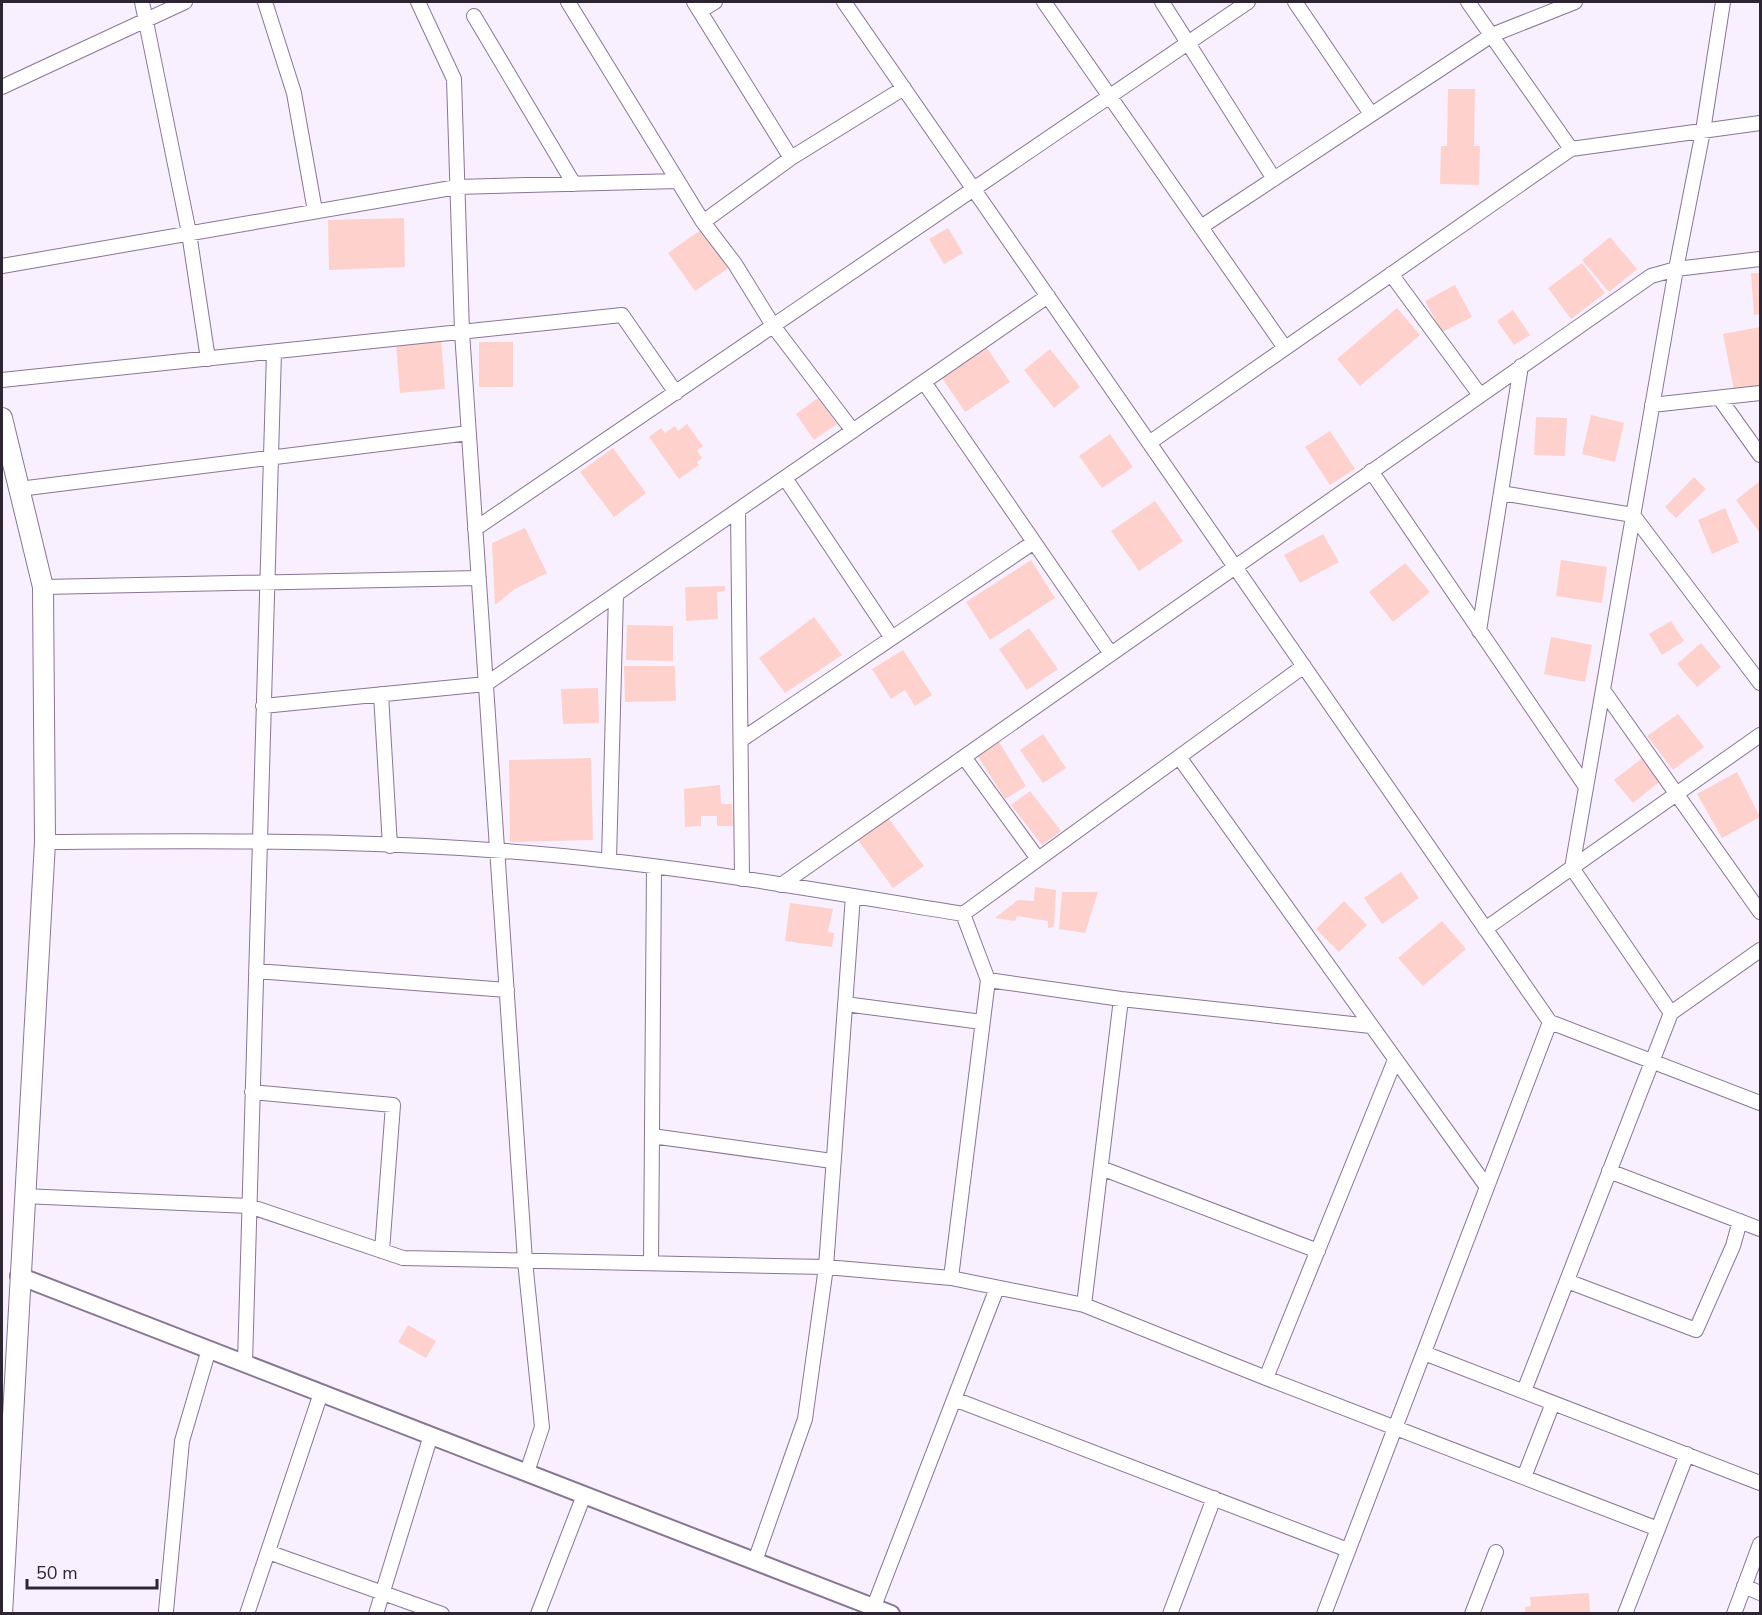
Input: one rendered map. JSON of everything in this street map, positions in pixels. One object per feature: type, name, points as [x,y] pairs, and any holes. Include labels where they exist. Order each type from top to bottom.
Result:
[{"type":"main road","points":[[2,418],[43,587],[45,842],[23,1196],[2,1614]]},
{"type":"street","points":[[142,2],[189,233],[208,359]]},
{"type":"street","points":[[2,87],[185,2]]},
{"type":"street","points":[[265,2],[294,93],[315,212]]},
{"type":"street","points":[[418,2],[454,79],[462,332],[525,1261],[542,1428],[527,1473]]},
{"type":"street","points":[[568,2],[703,222],[735,264],[774,327],[853,431]]},
{"type":"street","points":[[715,2],[697,6],[791,158]]},
{"type":"street","points":[[844,2],[1550,1022],[1761,1103]]},
{"type":"street","points":[[1044,2],[1285,348]]},
{"type":"street","points":[[1162,2],[1274,179]]},
{"type":"street","points":[[476,529],[1248,2]]},
{"type":"street","points":[[1295,2],[1371,114]]},
{"type":"street","points":[[1468,2],[1571,148]]},
{"type":"street","points":[[1201,227],[1492,35],[1575,2]]},
{"type":"street","points":[[1671,1013],[1572,868],[1676,269],[1703,131],[1723,2]]},
{"type":"street","points":[[474,16],[574,184]]},
{"type":"street","points":[[703,222],[791,158],[904,88]]},
{"type":"street","points":[[1149,443],[1571,148],[1761,123]]},
{"type":"street","points":[[2,266],[457,187],[678,182]]},
{"type":"street","points":[[781,885],[1651,276],[1676,269],[1761,259]]},
{"type":"street","points":[[1390,274],[1480,395]]},
{"type":"street","points":[[264,706],[486,684],[1048,296]]},
{"type":"street","points":[[2,380],[622,315],[676,393]]},
{"type":"street","points":[[245,1363],[274,352]]},
{"type":"street","points":[[1479,631],[1521,366]]},
{"type":"street","points":[[924,382],[1111,654]]},
{"type":"street","points":[[1652,405],[1761,393]]},
{"type":"street","points":[[1720,399],[1761,455]]},
{"type":"street","points":[[19,489],[469,433]]},
{"type":"street","points":[[1371,471],[1586,787]]},
{"type":"street","points":[[785,478],[892,638]]},
{"type":"street","points":[[1501,493],[1633,515],[1761,683]]},
{"type":"street","points":[[738,510],[742,879]]},
{"type":"street","points":[[741,740],[1034,542]]},
{"type":"street","points":[[43,587],[479,578]]},
{"type":"street","points":[[609,860],[616,594]]},
{"type":"street","points":[[45,842],[260,839],[498,851],[609,860],[963,914],[1304,666]]},
{"type":"street","points":[[1603,690],[1761,912]]},
{"type":"street","points":[[381,694],[390,846]]},
{"type":"street","points":[[1485,929],[1761,735]]},
{"type":"street","points":[[964,757],[1038,859]]},
{"type":"street","points":[[1179,757],[1487,1187]]},
{"type":"street","points":[[651,1263],[654,867]]},
{"type":"street","points":[[755,1561],[805,1419],[826,1267],[853,896]]},
{"type":"street","points":[[951,1278],[988,980],[963,914]]},
{"type":"street","points":[[1524,1391],[1671,1013],[1761,950]]},
{"type":"street","points":[[256,971],[507,990]]},
{"type":"street","points":[[988,980],[1121,999],[1371,1026]]},
{"type":"street","points":[[1084,1305],[1121,999]]},
{"type":"street","points":[[845,1004],[982,1022]]},
{"type":"street","points":[[1324,1614],[1550,1022]]},
{"type":"street","points":[[1266,1378],[1395,1060]]},
{"type":"street","points":[[252,1092],[393,1105],[382,1251]]},
{"type":"street","points":[[652,1136],[832,1161]]},
{"type":"street","points":[[1101,1168],[1318,1251]]},
{"type":"street","points":[[1609,1171],[1761,1229]]},
{"type":"street","points":[[23,1196],[249,1206],[403,1258],[826,1267],[951,1278],[997,1287],[1084,1305],[1266,1378],[1658,1529]]},
{"type":"street","points":[[1567,1281],[1695,1330],[1733,1246],[1740,1221]]},
{"type":"street","points":[[19,1276],[755,1561],[873,1610],[891,1614]]},
{"type":"street","points":[[873,1610],[997,1287]]},
{"type":"street","points":[[166,1611],[182,1441],[209,1349]]},
{"type":"street","points":[[1424,1353],[1761,1483]]},
{"type":"street","points":[[247,1614],[321,1393]]},
{"type":"street","points":[[954,1399],[1348,1550]]},
{"type":"street","points":[[1524,1477],[1553,1403]]},
{"type":"street","points":[[376,1614],[430,1435]]},
{"type":"street","points":[[1625,1614],[1686,1454]]},
{"type":"street","points":[[538,1614],[584,1495]]},
{"type":"street","points":[[1170,1614],[1214,1498]]},
{"type":"street","points":[[1734,1614],[1761,1544]]},
{"type":"street","points":[[268,1552],[442,1614]]},
{"type":"street","points":[[1472,1614],[1496,1552]]},
{"type":"street","points":[[1744,1587],[1761,1593]]},
{"type":"building","points":[[1448,89],[1475,89],[1474,146],[1480,146],[1479,185],[1440,184],[1441,146],[1447,146]]},
{"type":"building","points":[[404,218],[405,267],[329,270],[328,220]]},
{"type":"building","points":[[948,228],[963,253],[944,264],[929,239]]},
{"type":"building","points":[[702,229],[730,267],[695,291],[668,253]]},
{"type":"building","points":[[1610,237],[1637,269],[1609,292],[1582,260]]},
{"type":"building","points":[[1582,263],[1605,293],[1571,319],[1548,288]]},
{"type":"building","points":[[1751,273],[1760,273],[1760,314],[1754,315]]},
{"type":"building","points":[[1455,285],[1472,317],[1442,332],[1425,301]]},
{"type":"building","points":[[1397,308],[1420,335],[1360,386],[1337,359]]},
{"type":"building","points":[[1513,310],[1530,335],[1514,345],[1497,321]]},
{"type":"building","points":[[1760,327],[1760,385],[1734,390],[1723,334]]},
{"type":"building","points":[[441,340],[445,389],[400,393],[396,344]]},
{"type":"building","points":[[479,342],[513,342],[513,387],[479,387]]},
{"type":"building","points":[[987,348],[1010,382],[965,412],[942,378]]},
{"type":"building","points":[[1050,349],[1080,387],[1054,408],[1024,370]]},
{"type":"building","points":[[818,398],[837,424],[814,440],[796,414]]},
{"type":"building","points":[[1591,415],[1624,423],[1615,462],[1582,454]]},
{"type":"building","points":[[1536,417],[1567,418],[1565,456],[1534,455]]},
{"type":"building","points":[[687,424],[703,446],[697,451],[702,458],[697,462],[699,465],[679,479],[649,437],[661,428],[665,433],[675,426],[678,431]]},
{"type":"building","points":[[1330,431],[1355,469],[1330,485],[1305,447]]},
{"type":"building","points":[[1110,434],[1133,467],[1102,488],[1079,456]]},
{"type":"building","points":[[613,448],[646,493],[614,517],[580,472]]},
{"type":"building","points":[[1694,477],[1706,489],[1676,518],[1665,507]]},
{"type":"building","points":[[1760,481],[1760,533],[1736,500]]},
{"type":"building","points":[[1155,501],[1183,541],[1139,571],[1111,531]]},
{"type":"building","points":[[1725,508],[1739,542],[1712,554],[1698,520]]},
{"type":"building","points":[[525,528],[547,573],[515,589],[495,605],[492,543]]},
{"type":"building","points":[[1323,534],[1339,562],[1300,583],[1284,555]]},
{"type":"building","points":[[1031,560],[1055,598],[990,640],[966,602]]},
{"type":"building","points":[[1561,560],[1607,567],[1602,603],[1556,596]]},
{"type":"building","points":[[1405,563],[1430,592],[1393,622],[1369,592]]},
{"type":"building","points":[[725,586],[725,591],[717,592],[718,619],[686,621],[685,587]]},
{"type":"building","points":[[814,617],[842,655],[785,693],[759,658]]},
{"type":"building","points":[[1671,621],[1684,641],[1662,655],[1649,634]]},
{"type":"building","points":[[627,625],[673,626],[673,661],[626,660]]},
{"type":"building","points":[[1029,628],[1058,669],[1027,690],[999,649]]},
{"type":"building","points":[[1551,637],[1592,645],[1585,682],[1544,674]]},
{"type":"building","points":[[1701,643],[1721,667],[1697,687],[1677,664]]},
{"type":"building","points":[[903,650],[932,695],[915,706],[905,690],[891,699],[872,669]]},
{"type":"building","points":[[624,666],[675,666],[676,701],[625,702]]},
{"type":"building","points":[[598,688],[599,723],[563,724],[561,689]]},
{"type":"building","points":[[1678,714],[1704,747],[1673,770],[1647,736]]},
{"type":"building","points":[[1043,734],[1066,768],[1043,783],[1020,750]]},
{"type":"building","points":[[999,742],[1026,786],[1005,799],[977,755]]},
{"type":"building","points":[[1645,756],[1663,779],[1633,803],[1614,780]]},
{"type":"building","points":[[591,758],[593,840],[510,842],[509,760]]},
{"type":"building","points":[[1737,772],[1760,817],[1722,838],[1697,794]]},
{"type":"building","points":[[720,785],[721,804],[732,804],[733,826],[717,826],[717,816],[701,816],[701,826],[685,827],[684,789]]},
{"type":"building","points":[[1030,791],[1061,831],[1042,845],[1011,805]]},
{"type":"building","points":[[886,815],[924,866],[893,888],[855,836]]},
{"type":"building","points":[[1401,872],[1419,898],[1382,924],[1364,898]]},
{"type":"building","points":[[1035,887],[1056,890],[1054,927],[1048,928],[1048,921],[1017,916],[1015,921],[995,918],[1018,900],[1034,901]]},
{"type":"building","points":[[1062,892],[1098,892],[1085,933],[1059,929]]},
{"type":"building","points":[[1344,901],[1367,925],[1339,952],[1316,929]]},
{"type":"building","points":[[790,903],[833,909],[828,932],[834,933],[832,947],[785,941]]},
{"type":"building","points":[[1442,921],[1466,949],[1423,986],[1398,958]]},
{"type":"building","points":[[408,1325],[436,1341],[426,1358],[398,1342]]},
{"type":"building","points":[[1589,1593],[1590,1614],[1526,1614],[1525,1607],[1531,1606],[1530,1597]]}]
